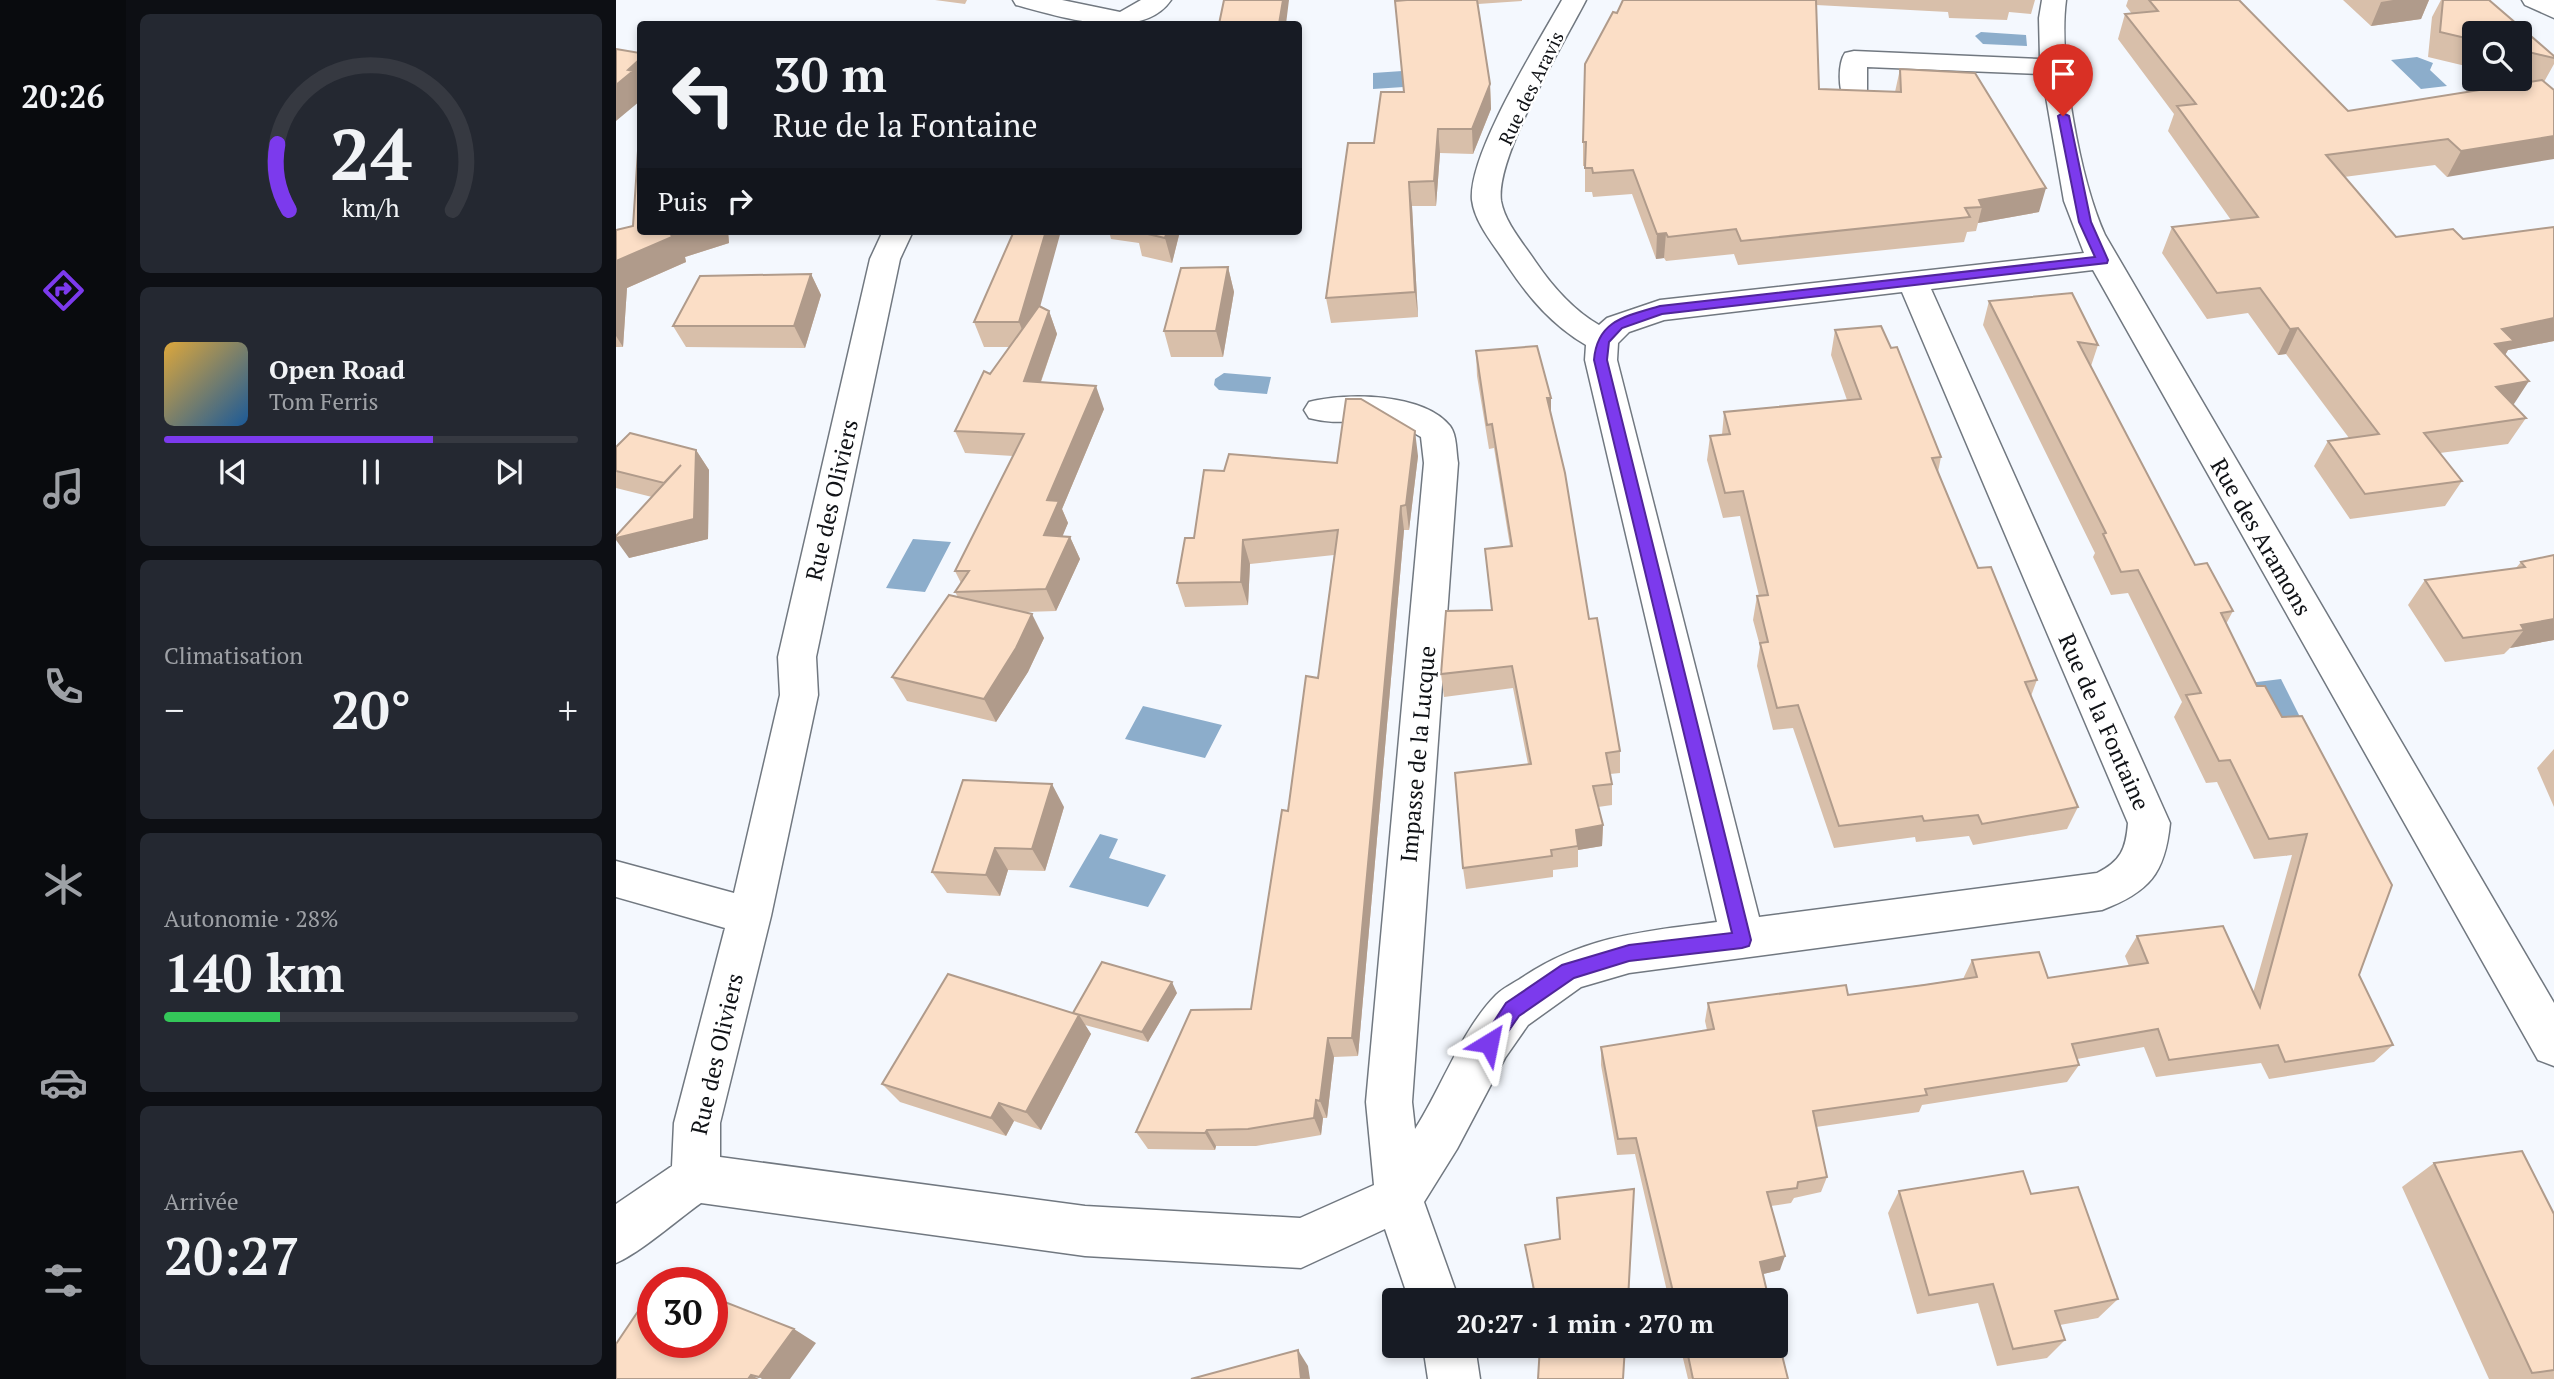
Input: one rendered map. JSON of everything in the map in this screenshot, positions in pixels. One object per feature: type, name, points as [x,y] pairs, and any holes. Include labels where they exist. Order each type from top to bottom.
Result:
[{"type":"street","points":[[1011,21],[1022,0],[1124,19],[1159,0]]},
{"type":"street","name":"Rue des Aravis","points":[[1574,0],[1507,127],[1487,191],[1487,205],[1493,221],[1553,309],[1574,327],[1602,340]]},
{"type":"street","name":"Rue des Aramons","points":[[2054,0],[2050,27],[2055,67],[2082,211],[2102,260],[2554,1045]]},
{"type":"street","points":[[2534,0],[2554,10]]},
{"type":"street","points":[[1854,94],[1854,59],[2055,67]]},
{"type":"street","name":"Rue des Oliviers","points":[[695,1178],[697,1123],[750,916],[799,695],[797,657],[885,260],[896,235]]},
{"type":"street","points":[[1742,940],[1601,360],[1602,340],[1618,325],[1660,310],[2102,260]]},
{"type":"street","name":"Rue de la Fontaine","points":[[1399,1198],[1440,1133],[1489,1043],[1512,1010],[1569,971],[1629,953],[2102,891],[2131,878],[2147,854],[2149,823],[1912,281]]},
{"type":"street","name":"Impasse de la Lucque","points":[[1321,410],[1390,408],[1413,414],[1437,432],[1441,463],[1389,1102],[1399,1198],[1430,1288]]},
{"type":"street","points":[[616,879],[750,916]]},
{"type":"street","points":[[616,1238],[628,1226],[695,1178],[1085,1231],[1301,1243],[1399,1198]]},
{"type":"street","points":[[1450,1358],[1454,1379]]},
{"type":"water","points":[[1981,32],[2026,35],[2027,46],[1983,44],[1975,36]]},
{"type":"water","points":[[2417,57],[2433,63],[2430,70],[2447,86],[2421,89],[2391,60]]},
{"type":"water","points":[[1417,70],[1419,86],[1373,89],[1373,73]]},
{"type":"water","points":[[1224,373],[1271,377],[1267,394],[1219,390],[1214,385],[1215,379]]},
{"type":"water","points":[[913,539],[951,542],[925,592],[886,588]]},
{"type":"water","points":[[2281,679],[2306,729],[2277,733],[2241,684]]},
{"type":"water","points":[[1143,706],[1222,725],[1205,758],[1125,739]]},
{"type":"water","points":[[1100,834],[1118,839],[1109,858],[1166,875],[1148,907],[1069,887]]},
{"type":"building","points":[[1224,0],[1283,0],[1280,21],[1220,21]]},
{"type":"building","points":[[1477,0],[1490,84],[1472,129],[1438,129],[1434,181],[1409,182],[1415,292],[1326,298],[1348,143],[1374,143],[1381,92],[1404,92],[1395,1]]},
{"type":"building","points":[[1623,0],[1816,0],[1819,89],[1901,92],[1900,69],[1975,73],[2046,188],[1979,200],[1982,207],[1965,208],[1970,217],[1741,241],[1736,229],[1668,237],[1666,233],[1657,234],[1633,170],[1593,173],[1592,168],[1585,168],[1585,64],[1613,12],[1617,13]]},
{"type":"building","points":[[2149,0],[2239,0],[2348,111],[2473,91],[2532,91],[2532,82],[2542,80],[2554,90],[2554,136],[2461,151],[2448,139],[2326,155],[2396,237],[2453,229],[2463,239],[2554,227],[2554,318],[2502,329],[2514,341],[2495,344],[2529,381],[2496,387],[2526,418],[2424,433],[2462,481],[2365,494],[2328,441],[2379,434],[2298,328],[2290,329],[2260,288],[2217,293],[2172,227],[2258,217],[2177,106],[2196,104],[2125,14],[2158,11]]},
{"type":"building","points":[[2443,0],[2489,0],[2513,21],[2462,21],[2462,37],[2440,32]]},
{"type":"building","points":[[2532,37],[2554,56],[2532,53]]},
{"type":"building","points":[[616,49],[637,52],[637,62],[628,70],[633,71],[616,85]]},
{"type":"building","points":[[637,166],[637,235],[672,237],[616,261],[616,230],[633,226]]},
{"type":"building","points":[[1012,235],[1045,235],[1019,322],[974,322]]},
{"type":"building","points":[[1228,267],[1216,331],[1164,331],[1181,268]]},
{"type":"building","points":[[811,274],[794,326],[673,326],[700,276]]},
{"type":"building","points":[[2072,293],[2098,345],[2078,342],[2195,565],[2207,563],[2233,611],[2221,613],[2257,686],[2265,686],[2282,717],[2302,716],[2392,885],[2359,975],[2393,1045],[2285,1062],[2278,1045],[2169,1060],[2158,1029],[2072,1044],[2079,1065],[1925,1089],[1927,1095],[1813,1111],[1827,1177],[1798,1182],[1797,1188],[1767,1192],[1785,1256],[1760,1262],[1766,1288],[1672,1288],[1636,1138],[1618,1139],[1601,1047],[1714,1029],[1708,1003],[1846,985],[1848,995],[1977,977],[1972,960],[2039,952],[2048,978],[2148,963],[2137,936],[2223,926],[2260,1007],[2307,834],[2269,839],[2230,760],[2219,761],[2186,695],[2201,693],[2138,570],[2121,572],[2103,534],[2106,533],[1989,301]]},
{"type":"building","points":[[1039,306],[1049,311],[1024,381],[1096,386],[1047,500],[1059,501],[1044,535],[1070,537],[1046,589],[955,592],[969,571],[955,571],[1024,434],[955,431],[984,371],[990,374]]},
{"type":"building","points":[[1881,326],[1891,348],[1897,347],[1941,457],[1932,458],[1978,568],[1991,567],[2037,680],[2025,682],[2078,807],[1982,824],[1978,815],[1924,821],[1922,816],[1839,826],[1798,705],[1777,708],[1760,643],[1768,642],[1757,596],[1768,595],[1743,491],[1725,493],[1710,436],[1730,434],[1724,412],[1861,399],[1835,330]]},
{"type":"building","points":[[1537,346],[1551,398],[1547,398],[1565,473],[1589,619],[1597,618],[1620,751],[1606,753],[1612,784],[1593,786],[1603,825],[1576,830],[1578,846],[1551,850],[1552,856],[1463,868],[1455,773],[1531,764],[1512,666],[1441,674],[1446,611],[1492,610],[1485,549],[1512,546],[1492,424],[1487,425],[1476,351]]},
{"type":"building","points":[[1346,399],[1361,399],[1415,431],[1406,505],[1401,506],[1352,1038],[1328,1038],[1320,1101],[1316,1100],[1314,1118],[1248,1129],[1207,1130],[1205,1133],[1136,1132],[1191,1010],[1251,1009],[1282,810],[1288,811],[1306,676],[1318,678],[1338,530],[1243,540],[1241,582],[1177,583],[1185,538],[1194,538],[1204,470],[1224,471],[1229,454],[1337,463]]},
{"type":"building","points":[[630,433],[696,450],[694,519],[616,538],[681,465],[664,483],[616,471],[616,447]]},
{"type":"building","points":[[2554,555],[2554,619],[2521,625],[2524,630],[2463,638],[2425,580],[2525,567],[2521,562]]},
{"type":"building","points":[[949,595],[1032,614],[1016,648],[984,699],[892,677]]},
{"type":"building","points":[[963,780],[1052,784],[1032,849],[995,848],[986,875],[932,872]]},
{"type":"building","points":[[1102,962],[1172,982],[1142,1032],[1073,1013]]},
{"type":"building","points":[[948,974],[1079,1015],[1026,1112],[999,1103],[991,1118],[882,1084]]},
{"type":"building","points":[[2522,1151],[2554,1214],[2554,1370],[2532,1373],[2434,1163]]},
{"type":"building","points":[[2023,1171],[2031,1194],[2078,1187],[2118,1299],[2055,1311],[2065,1340],[2013,1349],[1993,1284],[1929,1295],[1899,1191]]},
{"type":"building","points":[[1634,1189],[1629,1288],[1534,1288],[1525,1245],[1560,1239],[1557,1198]]},
{"type":"building","points":[[728,1303],[794,1329],[759,1377],[751,1375],[748,1379],[616,1379],[616,1344],[637,1313],[637,1358],[728,1358]]},
{"type":"building","points":[[1298,1350],[1301,1379],[1191,1379]]},
{"type":"building","points":[[1539,1358],[1624,1358],[1623,1379],[1538,1379]]},
{"type":"building","points":[[1689,1358],[1783,1358],[1788,1379],[1693,1379]]},
{"type":"route","points":[[1489,1043],[1512,1010],[1569,971],[1629,953],[1742,940],[1601,360],[1602,340],[1618,325],[1660,310],[2102,260],[2085,222],[2071,166],[2063,116]]}]
